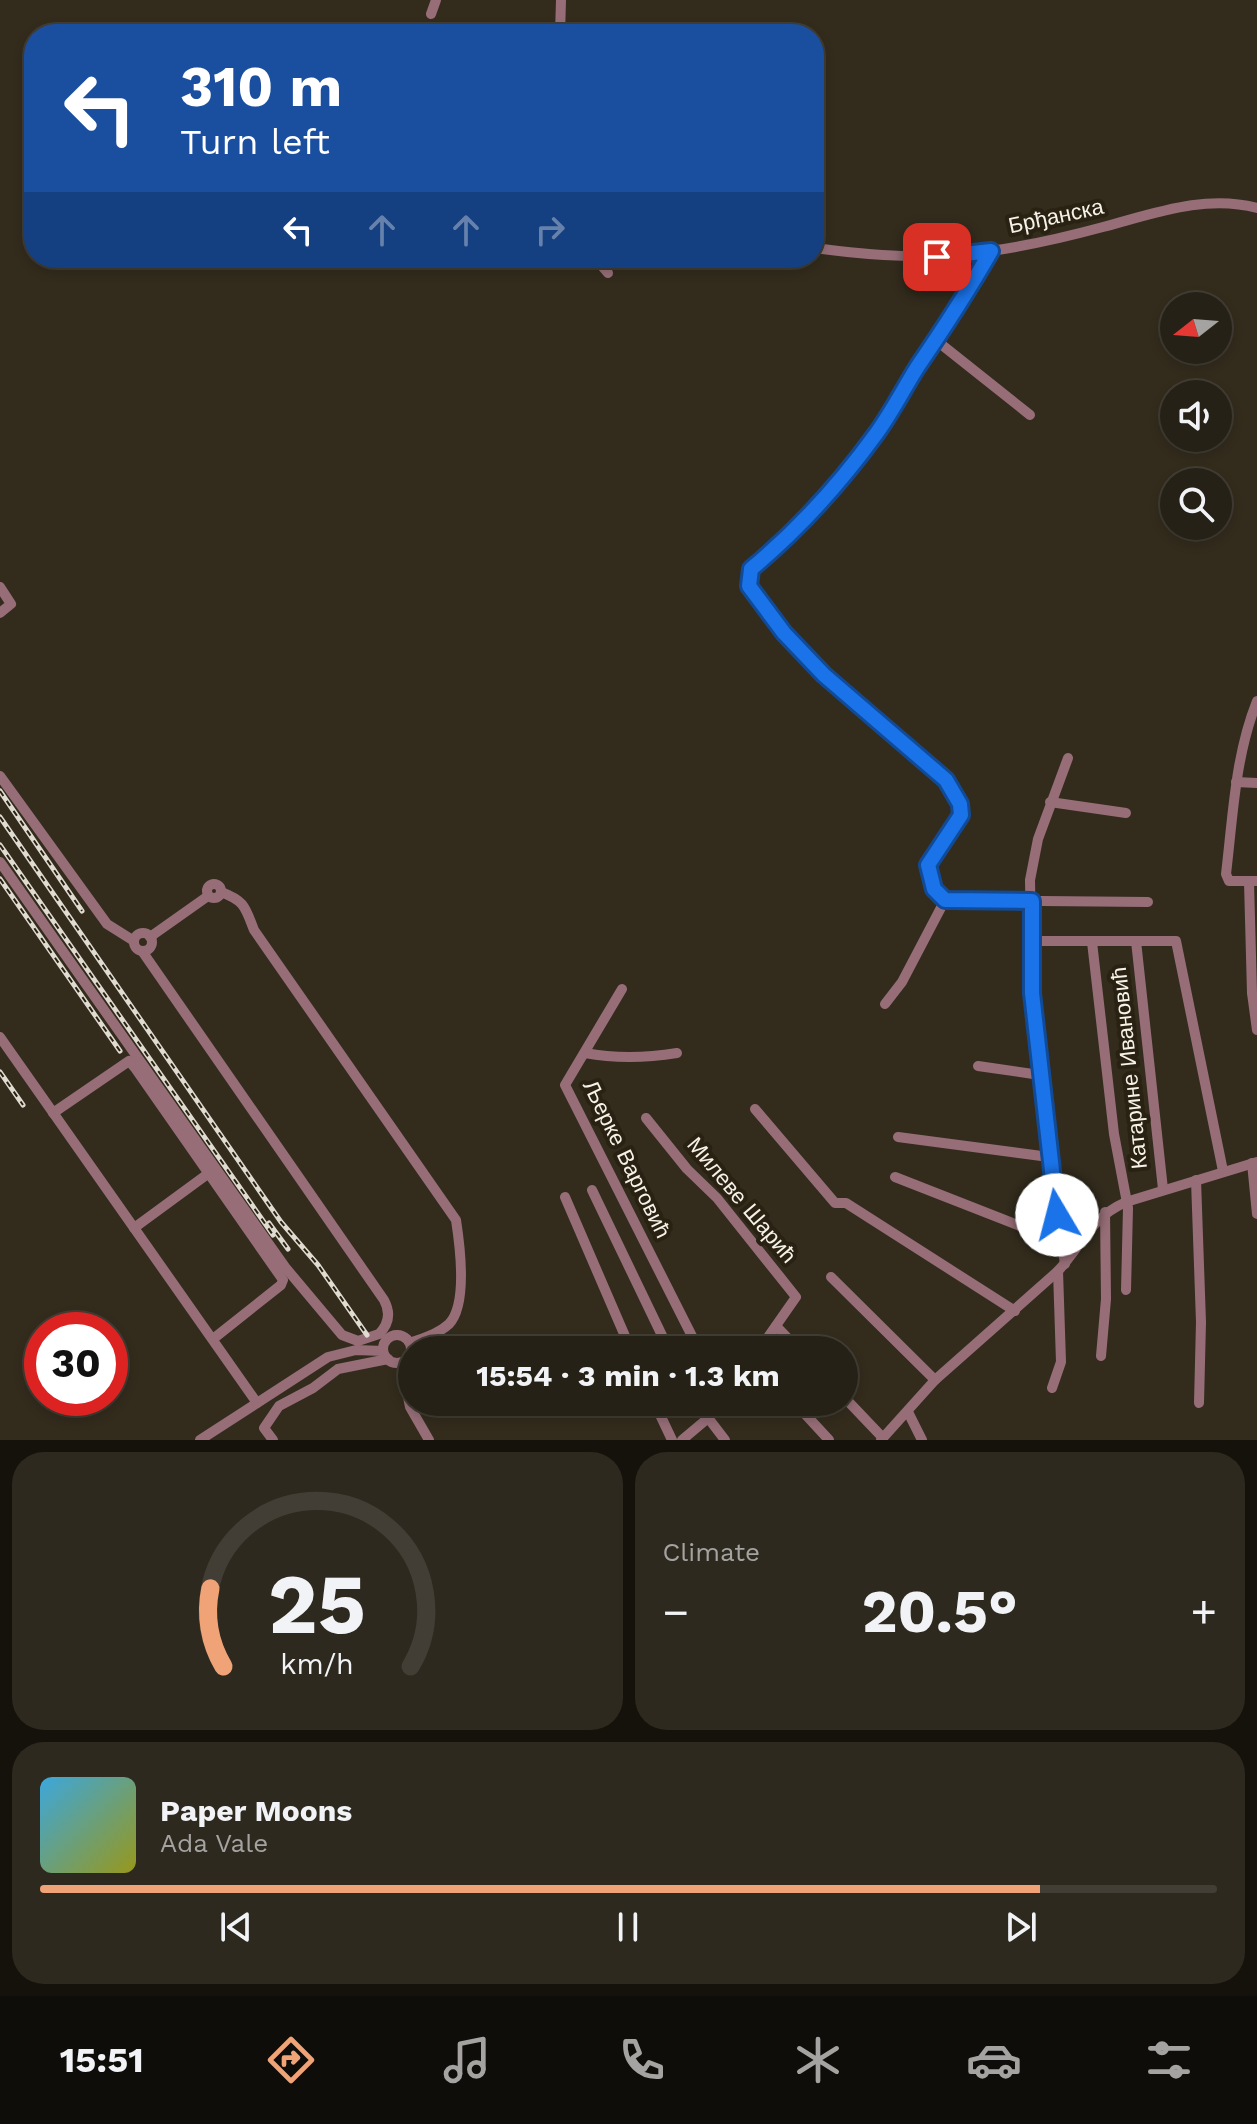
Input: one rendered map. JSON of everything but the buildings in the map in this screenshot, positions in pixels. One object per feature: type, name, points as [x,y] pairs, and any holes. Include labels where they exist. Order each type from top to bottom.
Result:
[{"type":"street","points":[[431,14],[436,0]]},
{"type":"street","points":[[560,24],[561,0]]},
{"type":"street","name":"Брђанска","points":[[824,249],[883,257],[937,257],[991,251],[1097,229],[1189,205],[1238,202],[1257,208]]},
{"type":"street","points":[[991,251],[960,307],[859,456],[830,494],[751,569],[749,586],[784,633],[824,675],[946,780],[960,804],[961,815],[928,865],[934,889],[945,900],[1148,902]]},
{"type":"street","points":[[604,268],[608,273]]},
{"type":"street","points":[[937,341],[1030,415]]},
{"type":"street","points":[[0,587],[11,604],[0,613]]},
{"type":"street","points":[[1257,701],[1249,721],[1236,782],[1226,878],[1253,882],[1252,993],[1257,1030]]},
{"type":"street","points":[[1052,1388],[1061,1362],[1061,1242],[1032,993],[1030,880],[1038,839],[1068,758]]},
{"type":"street","points":[[0,776],[107,924],[134,941],[142,951],[384,1300],[389,1313],[386,1325],[379,1334],[358,1341],[342,1335],[285,1267],[0,862]]},
{"type":"street","points":[[1236,782],[1257,783]]},
{"type":"street","points":[[1050,802],[1126,813]]},
{"type":"street","points":[[142,951],[149,948],[150,937],[208,896],[217,898],[221,892],[238,898],[244,904],[254,930],[456,1220],[460,1303],[452,1321],[428,1336]]},
{"type":"street","points":[[885,1004],[902,982],[945,900]]},
{"type":"street","points":[[134,941],[139,934],[150,937]]},
{"type":"street","points":[[1032,941],[1176,941],[1223,1171]]},
{"type":"street","name":"Катарине Ивановић","points":[[1136,941],[1163,1189]]},
{"type":"street","points":[[1092,942],[1114,1134],[1128,1208],[1126,1290]]},
{"type":"street","name":"Љерке Варговић","points":[[622,989],[565,1085],[692,1336]]},
{"type":"street","points":[[0,1037],[257,1403]]},
{"type":"street","points":[[585,1053],[614,1058],[649,1058],[677,1053]]},
{"type":"street","points":[[53,1113],[129,1061],[209,1173],[283,1280],[281,1285],[213,1339]]},
{"type":"street","points":[[978,1066],[1040,1075]]},
{"type":"street","points":[[755,1109],[835,1203],[846,1203],[1015,1311]]},
{"type":"street","name":"Милеве Шарић","points":[[646,1118],[687,1169],[717,1198],[796,1297],[769,1336]]},
{"type":"street","points":[[898,1137],[1049,1157]]},
{"type":"street","points":[[858,1412],[882,1439],[935,1380],[1061,1268],[1076,1252],[1093,1223],[1105,1212],[1163,1189],[1254,1162],[1257,1214]]},
{"type":"street","points":[[134,1228],[209,1173]]},
{"type":"street","points":[[895,1177],[1061,1242]]},
{"type":"street","points":[[1196,1180],[1201,1322],[1199,1403]]},
{"type":"street","points":[[592,1190],[662,1336]]},
{"type":"street","points":[[565,1197],[625,1336]]},
{"type":"street","points":[[1101,1356],[1106,1299],[1105,1212]]},
{"type":"street","points":[[831,1277],[935,1380]]},
{"type":"street","points":[[776,1326],[786,1336]]},
{"type":"street","points":[[386,1355],[385,1343],[391,1337],[398,1336]]},
{"type":"street","points":[[200,1440],[328,1357],[356,1350],[386,1355],[398,1361]]},
{"type":"street","points":[[273,1440],[264,1428],[279,1406],[313,1388],[338,1369],[386,1355]]},
{"type":"street","points":[[908,1412],[922,1440]]},
{"type":"street","points":[[415,1416],[429,1440]]},
{"type":"street","points":[[661,1416],[672,1440]]},
{"type":"street","points":[[705,1416],[725,1440]]},
{"type":"street","points":[[682,1440],[709,1416]]},
{"type":"street","points":[[807,1416],[829,1440]]},
{"type":"railway","points":[[0,791],[82,911]]},
{"type":"railway","points":[[0,817],[281,1222],[318,1265],[367,1335]]},
{"type":"railway","points":[[0,845],[273,1235]]},
{"type":"railway","points":[[0,879],[120,1051]]},
{"type":"railway","points":[[0,1072],[23,1105]]},
{"type":"railway","points":[[269,1223],[288,1249]]},
{"type":"route","points":[[937,257],[991,251],[960,307],[878,432],[830,494],[789,537],[751,569],[749,586],[784,633],[824,675],[946,780],[960,804],[961,815],[928,865],[934,889],[945,900],[1032,901],[1032,993],[1057,1215]]}]
